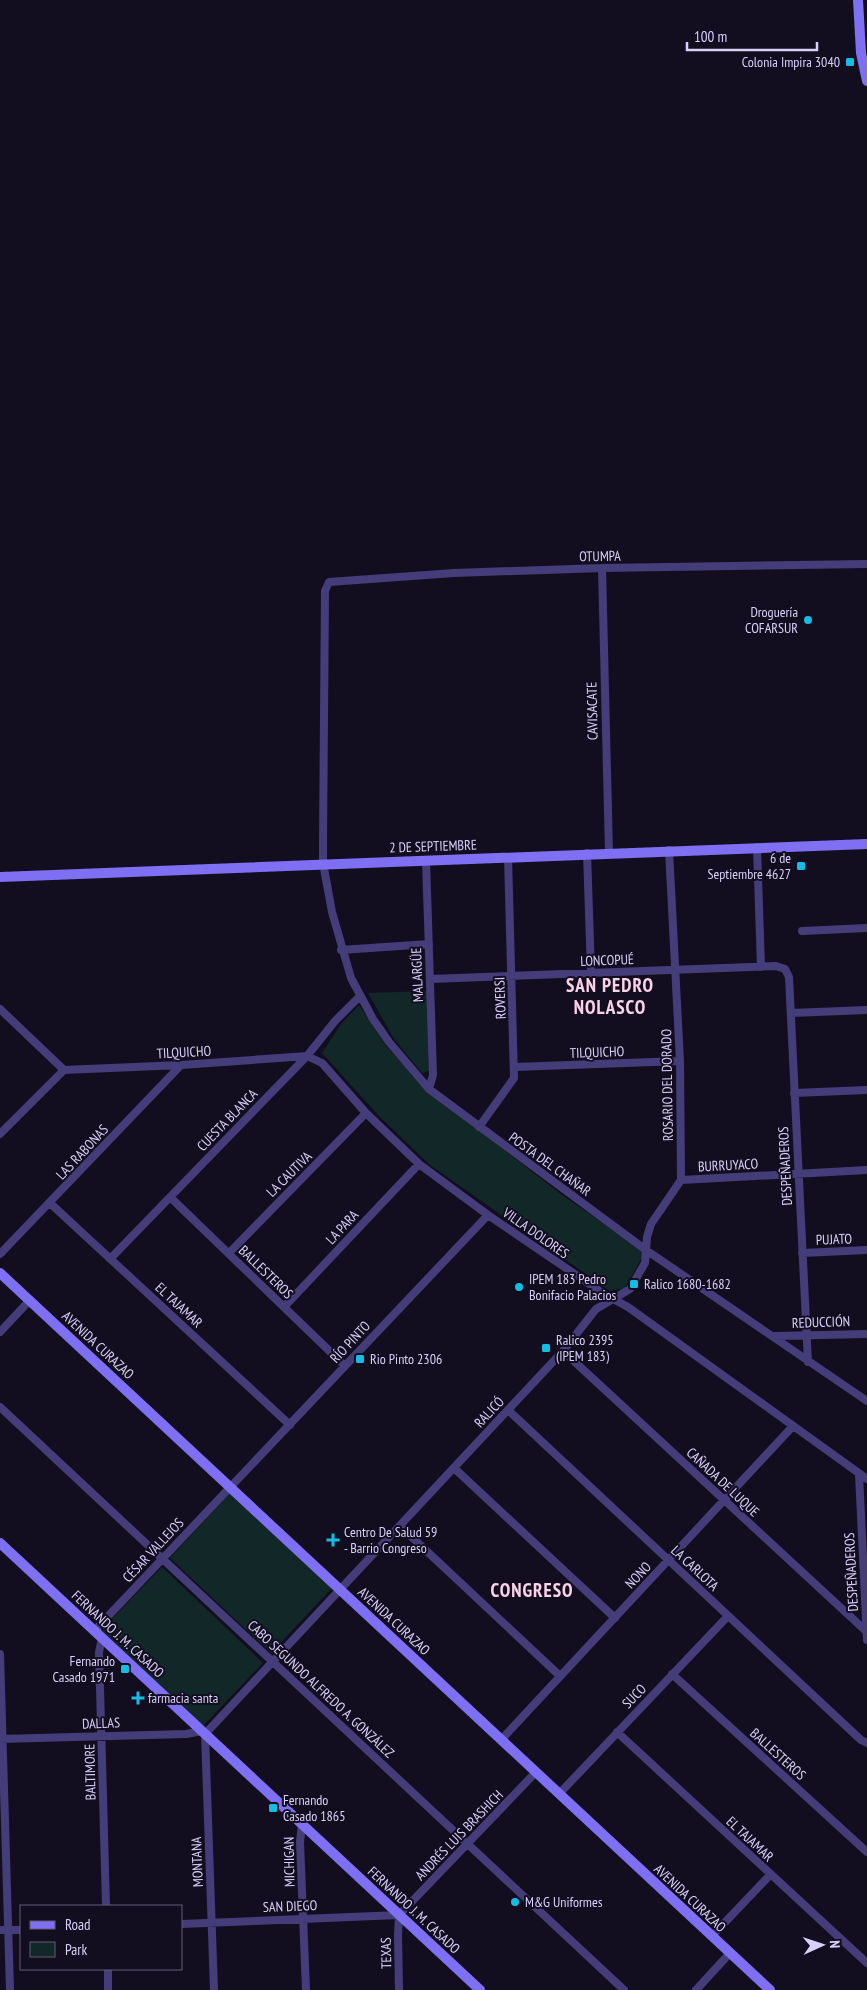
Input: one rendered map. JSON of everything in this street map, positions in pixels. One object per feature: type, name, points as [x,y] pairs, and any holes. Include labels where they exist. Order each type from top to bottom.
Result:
[{"type":"street","points":[[858,0],[863,25],[867,81]]},
{"type":"street","name":"OTUMPA","points":[[334,580],[602,568],[867,564]]},
{"type":"street","name":"CAVISACATE","points":[[602,568],[604,731],[610,852]]},
{"type":"street","name":"POSTA DEL CHAÑAR","points":[[334,580],[329,582],[324,592],[323,863],[341,950],[360,996],[389,1042],[429,1089],[479,1127],[646,1250],[775,1336],[808,1362],[867,1401]]},
{"type":"street","name":"2 DE SEPTIEMBRE","points":[[0,877],[610,852],[867,844]]},
{"type":"street","points":[[757,847],[761,967]]},
{"type":"street","name":"ROSARIO DEL DORADO","points":[[669,850],[680,1061],[681,1180]]},
{"type":"street","points":[[587,853],[591,972]]},
{"type":"street","name":"ROVERSI","points":[[479,1127],[514,1078],[508,857]]},
{"type":"street","name":"MALARGÜE","points":[[426,860],[433,1075],[429,1089]]},
{"type":"street","points":[[802,931],[867,928]]},
{"type":"street","points":[[341,950],[429,944]]},
{"type":"street","name":"LONCOPUÉ","points":[[430,979],[776,966],[785,969]]},
{"type":"street","name":"DESPEÑADEROS","points":[[785,969],[789,977],[797,1173],[808,1362]]},
{"type":"street","name":"CUESTA BLANCA","points":[[110,1259],[307,1056],[335,1021],[360,996]]},
{"type":"street","points":[[0,1009],[64,1070],[0,1134]]},
{"type":"street","points":[[791,1013],[867,1010]]},
{"type":"street","name":"TILQUICHO","points":[[64,1070],[181,1065],[307,1056]]},
{"type":"street","name":"VILLA DOLORES","points":[[307,1056],[322,1064],[366,1113],[419,1164],[488,1214],[628,1307],[867,1479]]},
{"type":"street","name":"TILQUICHO","points":[[515,1067],[680,1061]]},
{"type":"street","name":"LAS RABONAS","points":[[0,1254],[50,1204],[181,1065]]},
{"type":"street","points":[[794,1093],[867,1090]]},
{"type":"street","name":"LA CAUTIVA","points":[[229,1253],[366,1113]]},
{"type":"street","name":"LA PARA","points":[[284,1307],[419,1164]]},
{"type":"street","name":"BURRUYACO","points":[[681,1180],[867,1170]]},
{"type":"street","points":[[646,1250],[651,1224],[681,1180]]},
{"type":"street","name":"BALLESTEROS","points":[[170,1197],[345,1366]]},
{"type":"street","name":"EL TAJAMAR","points":[[50,1204],[290,1425]]},
{"type":"street","name":"RÍO PINTO","points":[[230,1487],[488,1214]]},
{"type":"street","name":"RALICÓ","points":[[204,1732],[563,1352],[596,1309],[630,1289],[645,1263],[646,1250]]},
{"type":"street","name":"PUJATO","points":[[802,1252],[867,1250]]},
{"type":"street","name":"AVENIDA CURAZAO","points":[[0,1273],[770,1990]]},
{"type":"street","points":[[0,1332],[30,1300]]},
{"type":"street","name":"REDUCCIÓN","points":[[775,1336],[867,1334]]},
{"type":"street","name":"CAÑADA DE LUQUE","points":[[563,1352],[866,1631]]},
{"type":"street","name":"CABO SEGUNDO ALFREDO A. GONZÁLEZ","points":[[0,1407],[624,1990]]},
{"type":"street","name":"LA CARLOTA","points":[[508,1410],[861,1740],[867,1743]]},
{"type":"street","name":"NONO","points":[[501,1740],[793,1426]]},
{"type":"street","points":[[454,1468],[615,1618]]},
{"type":"street","name":"DESPEÑADEROS","points":[[859,1474],[867,1640]]},
{"type":"street","name":"CÉSAR VALLEJOS","points":[[98,1634],[163,1558],[230,1487]]},
{"type":"street","points":[[400,1526],[560,1676]]},
{"type":"street","name":"FERNANDO J. M. CASADO","points":[[1,1545],[480,1990]]},
{"type":"street","name":"SUCO","points":[[559,1794],[728,1616]]},
{"type":"street","name":"BALTIMORE","points":[[98,1634],[106,1905]]},
{"type":"street","points":[[0,1654],[4,1930],[10,1990]]},
{"type":"street","name":"BALLESTEROS","points":[[672,1674],[867,1852]]},
{"type":"street","name":"DALLAS","points":[[2,1739],[204,1732]]},
{"type":"street","name":"MONTANA","points":[[204,1732],[214,1990]]},
{"type":"street","name":"EL TAJAMAR","points":[[617,1732],[770,1876],[867,1963]]},
{"type":"street","name":"ANDRÉS LUIS BRASHICH","points":[[399,1916],[536,1772]]},
{"type":"street","name":"MICHIGAN","points":[[302,1824],[300,1842],[306,1990]]},
{"type":"street","points":[[712,1936],[770,1876]]},
{"type":"street","name":"SAN DIEGO","points":[[182,1924],[303,1918],[399,1916]]},
{"type":"street","name":"TEXAS","points":[[399,1916],[399,1990]]},
{"type":"street","points":[[4,1930],[20,1930]]},
{"type":"street","points":[[696,1990],[730,1953]]},
{"type":"street","points":[[108,1970],[108,1990]]},
{"type":"green space","points":[[428,991],[429,1071],[422,1073],[394,1039],[368,993]]},
{"type":"green space","points":[[359,1005],[386,1046],[432,1093],[562,1195],[645,1252],[625,1288],[610,1291],[430,1165],[379,1116],[322,1053],[341,1024]]},
{"type":"green space","points":[[231,1492],[332,1588],[271,1653],[170,1558]]},
{"type":"green space","points":[[162,1567],[263,1663],[202,1727],[101,1630]]},
{"type":"place","name":"Colonia Impira 3040","points":[[850,62]]},
{"type":"place","name":"Droguería COFARSUR","points":[[808,620]]},
{"type":"place","name":"6 de Septiembre 4627","points":[[801,866]]},
{"type":"place","name":"Ralico 1680-1682","points":[[634,1284]]},
{"type":"place","name":"IPEM 183 Pedro Bonifacio Palacios","points":[[519,1287]]},
{"type":"place","name":"Ralico 2395 (IPEM 183)","points":[[546,1348]]},
{"type":"place","name":"Rio Pinto 2306","points":[[360,1359]]},
{"type":"place","name":"Centro De Salud 59 - Barrio Congreso","points":[[333,1540]]},
{"type":"place","name":"Fernando Casado 1971","points":[[125,1669]]},
{"type":"place","name":"farmacia santa","points":[[138,1698]]},
{"type":"place","name":"Fernando Casado 1865","points":[[273,1808]]},
{"type":"place","name":"M&G Uniformes","points":[[515,1902]]},
{"type":"district","name":"SAN PEDRO NOLASCO","points":[[610,996]]},
{"type":"district","name":"CONGRESO","points":[[532,1590]]}]
